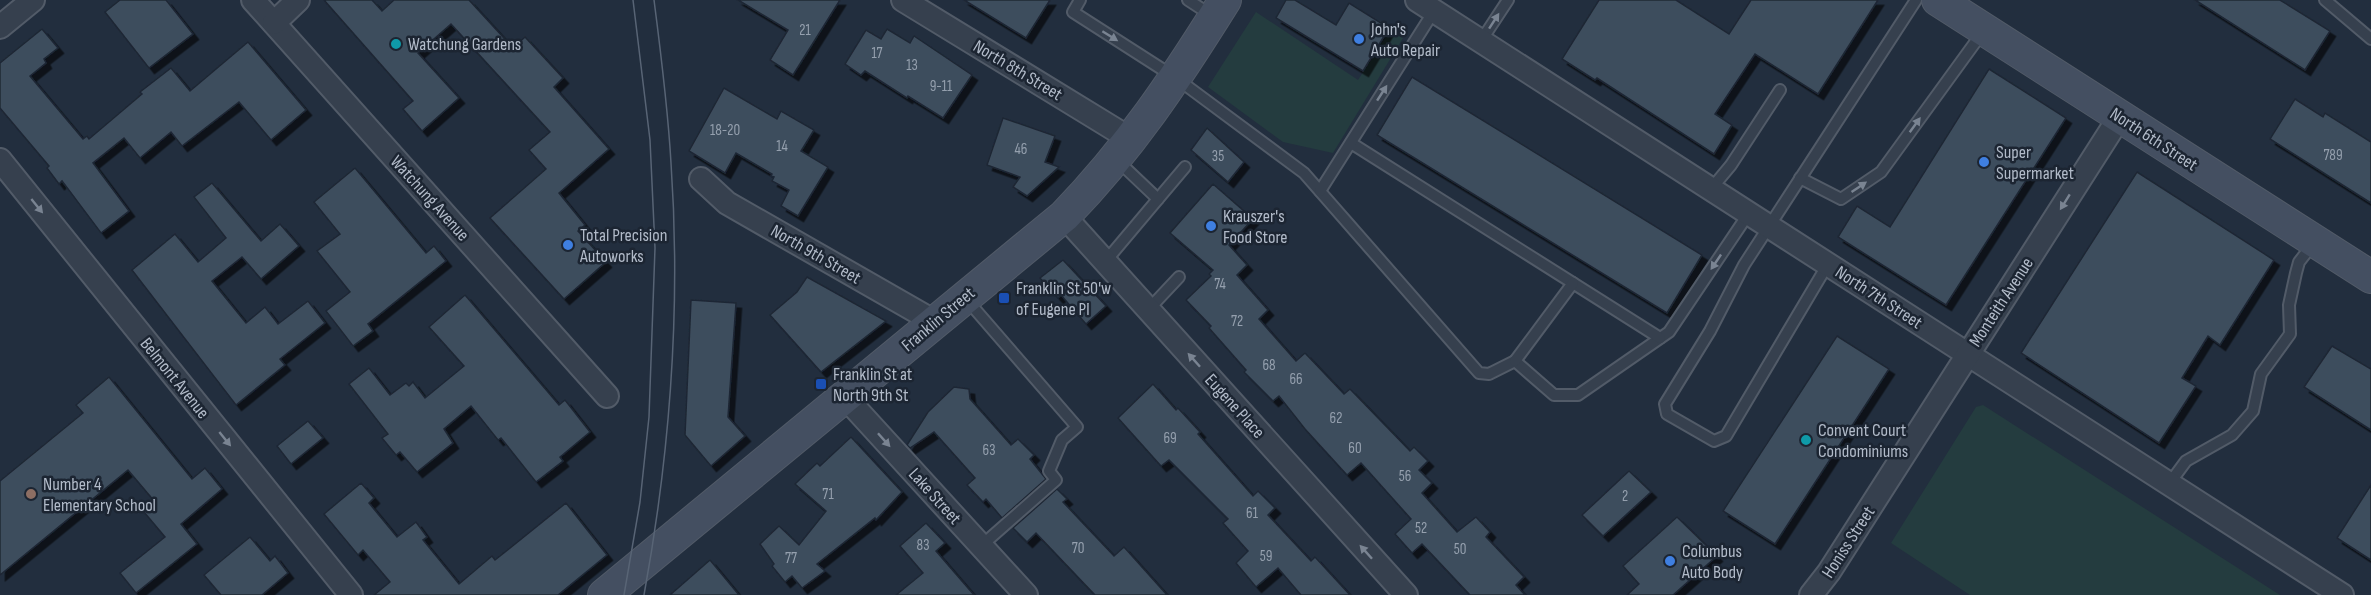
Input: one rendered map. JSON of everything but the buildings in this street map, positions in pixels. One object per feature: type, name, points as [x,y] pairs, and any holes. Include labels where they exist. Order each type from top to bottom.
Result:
[{"type":"main road","name":"North 6th Street","points":[[1938,0],[2119,118],[2371,277]]},
{"type":"main road","name":"Franklin Street","points":[[604,595],[1064,216],[1124,150],[1176,78],[1220,8]]},
{"type":"street","points":[[0,27],[33,0]]},
{"type":"street","name":"Watchung Avenue","points":[[254,0],[607,396]]},
{"type":"street","points":[[274,23],[298,0]]},
{"type":"street","name":"North 8th Street","points":[[903,0],[1124,150]]},
{"type":"street","name":"North 7th Street","points":[[1425,5],[2338,594]]},
{"type":"street","name":"Monteith Avenue","points":[[1883,488],[2119,118]]},
{"type":"street","name":"Belmont Avenue","points":[[0,160],[351,595]]},
{"type":"street","name":"North 9th Street","points":[[701,179],[727,203],[935,322]]},
{"type":"street","name":"Eugene Place","points":[[1064,216],[1406,595]]},
{"type":"street","name":"Lake Street","points":[[844,397],[1026,595]]},
{"type":"street","name":"Honiss Street","points":[[1811,595],[1829,572],[1883,488]]},
{"type":"lane","points":[[1080,0],[1072,12],[1176,78],[1304,172],[1479,373],[1489,374],[1515,361],[1573,283]]},
{"type":"lane","points":[[1188,0],[1220,8]]},
{"type":"lane","points":[[1481,41],[1508,0]]},
{"type":"lane","points":[[1828,264],[1726,436],[1714,441],[1667,414],[1665,404],[1710,331],[1744,265],[1916,0]]},
{"type":"lane","points":[[2325,0],[2371,39]]},
{"type":"lane","points":[[1320,191],[1351,142],[1425,5]]},
{"type":"lane","points":[[1800,178],[1841,200],[1881,172],[1984,30]]},
{"type":"lane","points":[[1711,189],[1731,165],[1780,90]]},
{"type":"lane","points":[[1351,142],[1660,338]]},
{"type":"lane","points":[[1124,150],[1158,199]]},
{"type":"lane","points":[[1105,262],[1185,167]]},
{"type":"lane","points":[[1515,361],[1554,395],[1578,395],[1669,332],[1749,213]]},
{"type":"lane","points":[[2169,484],[2186,461],[2232,435],[2253,411],[2261,374],[2290,333],[2289,305],[2299,262],[2315,242]]},
{"type":"lane","points":[[1148,310],[1179,277]]},
{"type":"lane","points":[[964,298],[1077,427],[1062,441],[1049,471],[1056,480],[981,546]]},
{"type":"green space","points":[[1256,12],[1358,80],[1390,31],[1403,38],[1333,153],[1283,142],[1208,87]]},
{"type":"green space","points":[[1983,405],[2280,595],[1970,595],[1891,543],[1976,407]]},
{"type":"tram line","points":[[624,595],[640,502],[649,417],[655,248],[650,140],[633,0]]},
{"type":"tram line","points":[[644,595],[667,434],[675,271],[670,143],[654,0]]},
{"type":"place","name":"John's Auto Repair","points":[[1359,39]]},
{"type":"place","name":"Watchung Gardens","points":[[396,44]]},
{"type":"place","name":"Super Supermarket","points":[[1984,162]]},
{"type":"place","name":"Krauszer's Food Store","points":[[1211,226]]},
{"type":"place","name":"Total Precision Autoworks","points":[[568,245]]},
{"type":"place","name":"Franklin St 50'w of Eugene Pl","points":[[1004,298]]},
{"type":"place","name":"Franklin St at North 9th St","points":[[821,384]]},
{"type":"place","name":"Convent Court Condominiums","points":[[1806,440]]},
{"type":"place","name":"Number 4 Elementary School","points":[[31,494]]},
{"type":"place","name":"Columbus Auto Body","points":[[1670,561]]}]
